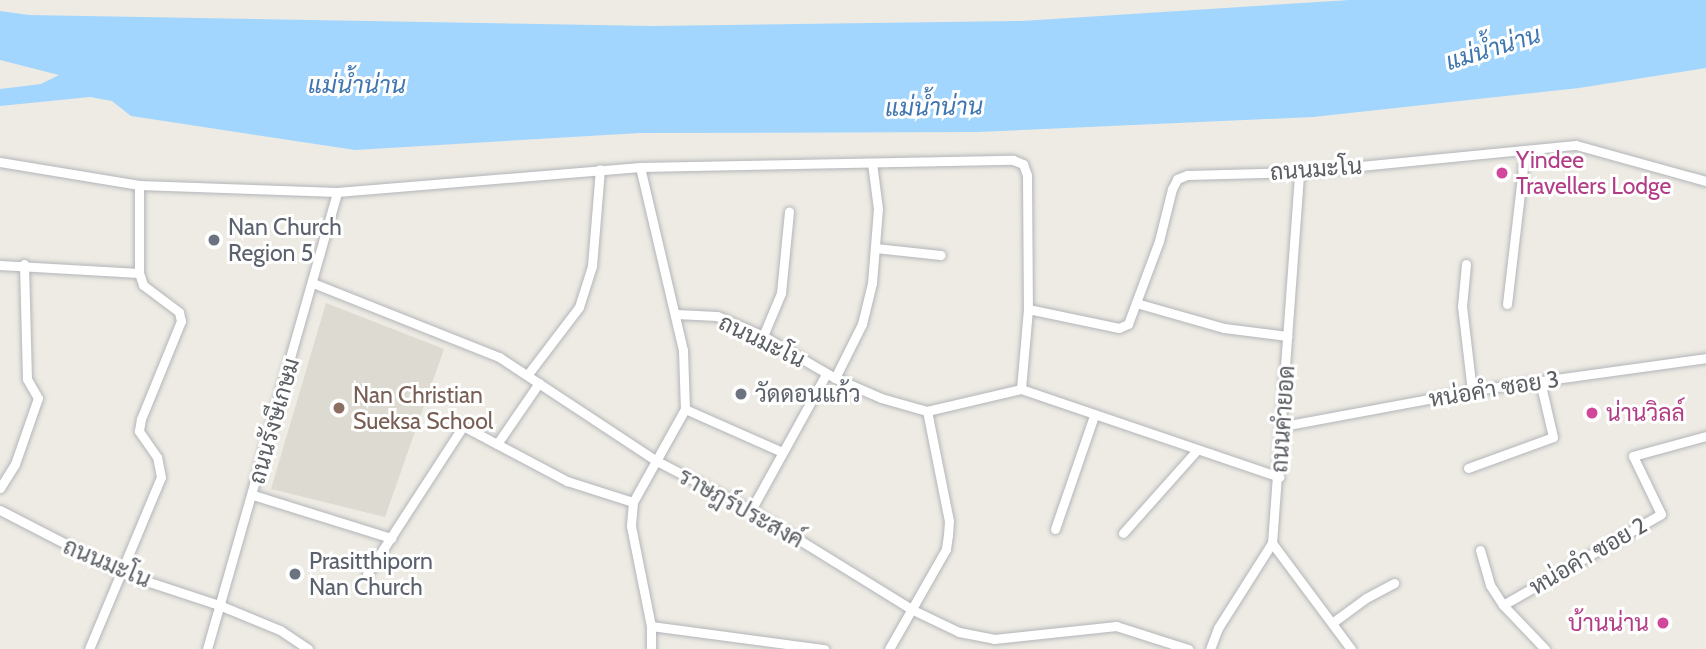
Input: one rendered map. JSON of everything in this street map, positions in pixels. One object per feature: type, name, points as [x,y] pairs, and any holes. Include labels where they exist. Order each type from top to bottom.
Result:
[{"type":"street","name":"ถนนมะโน","points":[[1028,310],[1119,328],[1128,324],[1160,240],[1177,179],[1187,175],[1299,172],[1576,145],[1706,181]]},
{"type":"street","points":[[1507,304],[1525,150]]},
{"type":"street","points":[[0,162],[139,185],[337,192],[640,167],[1013,160],[1023,164],[1027,175],[1028,310],[1021,389],[1279,477]]},
{"type":"street","points":[[751,510],[782,452],[862,324],[872,283],[878,209],[872,163]]},
{"type":"street","points":[[640,167],[676,314],[682,350],[685,409],[673,436],[655,460],[634,502],[631,526],[651,626],[651,649]]},
{"type":"street","points":[[528,374],[579,307],[592,266],[600,169]]},
{"type":"street","name":"ถนนคำยอด","points":[[1210,649],[1218,628],[1272,543],[1283,426],[1299,172]]},
{"type":"street","points":[[89,649],[161,477],[157,457],[139,431],[141,419],[181,321],[178,312],[143,285],[139,273],[139,185]]},
{"type":"street","name":"ถนนรังษีเกษม","points":[[207,649],[253,495],[337,192]]},
{"type":"street","points":[[763,336],[782,293],[789,211]]},
{"type":"street","points":[[875,248],[941,255]]},
{"type":"street","points":[[0,265],[24,264],[139,273]]},
{"type":"street","points":[[0,488],[15,464],[38,398],[27,379],[24,264]]},
{"type":"street","points":[[1466,264],[1462,306],[1472,391]]},
{"type":"street","name":"ราษฎร์ประสงค์","points":[[313,283],[499,357],[655,460],[751,510],[913,610],[959,632],[994,639],[1116,626],[1188,649]]},
{"type":"street","points":[[1136,303],[1224,328],[1288,336]]},
{"type":"street","name":"ถนนมะโน","points":[[676,314],[717,316],[763,336],[831,376],[881,398],[928,411],[1021,389]]},
{"type":"street","name":"หน่อคำ ซอย 3","points":[[1283,426],[1472,391],[1706,358]]},
{"type":"street","points":[[1468,468],[1553,437],[1539,381]]},
{"type":"street","points":[[497,444],[539,383]]},
{"type":"street","points":[[685,409],[782,452]]},
{"type":"street","points":[[889,649],[946,550],[949,521],[928,411]]},
{"type":"street","points":[[1055,529],[1082,460],[1094,416]]},
{"type":"street","points":[[367,574],[463,426],[567,481],[634,502]]},
{"type":"street","name":"หน่อคำ ซอย 2","points":[[1503,605],[1661,514],[1633,456],[1706,436]]},
{"type":"street","points":[[1123,533],[1197,450]]},
{"type":"street","points":[[253,495],[391,538]]},
{"type":"street","name":"ถนนมะโน","points":[[0,510],[122,573],[219,605],[280,630],[308,649]]},
{"type":"street","points":[[1272,543],[1351,649]]},
{"type":"street","points":[[1480,550],[1490,585],[1503,605],[1545,649]]},
{"type":"street","points":[[1332,623],[1366,598],[1394,583]]},
{"type":"street","points":[[651,626],[824,649]]},
{"type":"shaded area","points":[[326,303],[444,349],[385,517],[271,489]]},
{"type":"water","name":"แม่น้ำน่าน","points":[[1350,0],[1706,0],[1706,68],[1579,88],[1313,117],[978,132],[640,133],[355,150],[131,116],[112,101],[90,97],[0,106],[0,89],[41,84],[59,75],[0,60],[0,11],[29,15],[652,26],[1022,21]]},
{"type":"place","name":"Yindee Travellers Lodge","points":[[1502,173]]},
{"type":"place","name":"Nan Church Region 5","points":[[214,240]]},
{"type":"place","name":"วัดดอนแก้ว","points":[[741,394]]},
{"type":"place","name":"Nan Christian Sueksa School","points":[[339,408]]},
{"type":"place","name":"น่านวิลล์","points":[[1592,413]]},
{"type":"place","name":"Prasitthiporn Nan Church","points":[[295,574]]},
{"type":"place","name":"บ้านน่าน","points":[[1663,623]]}]
